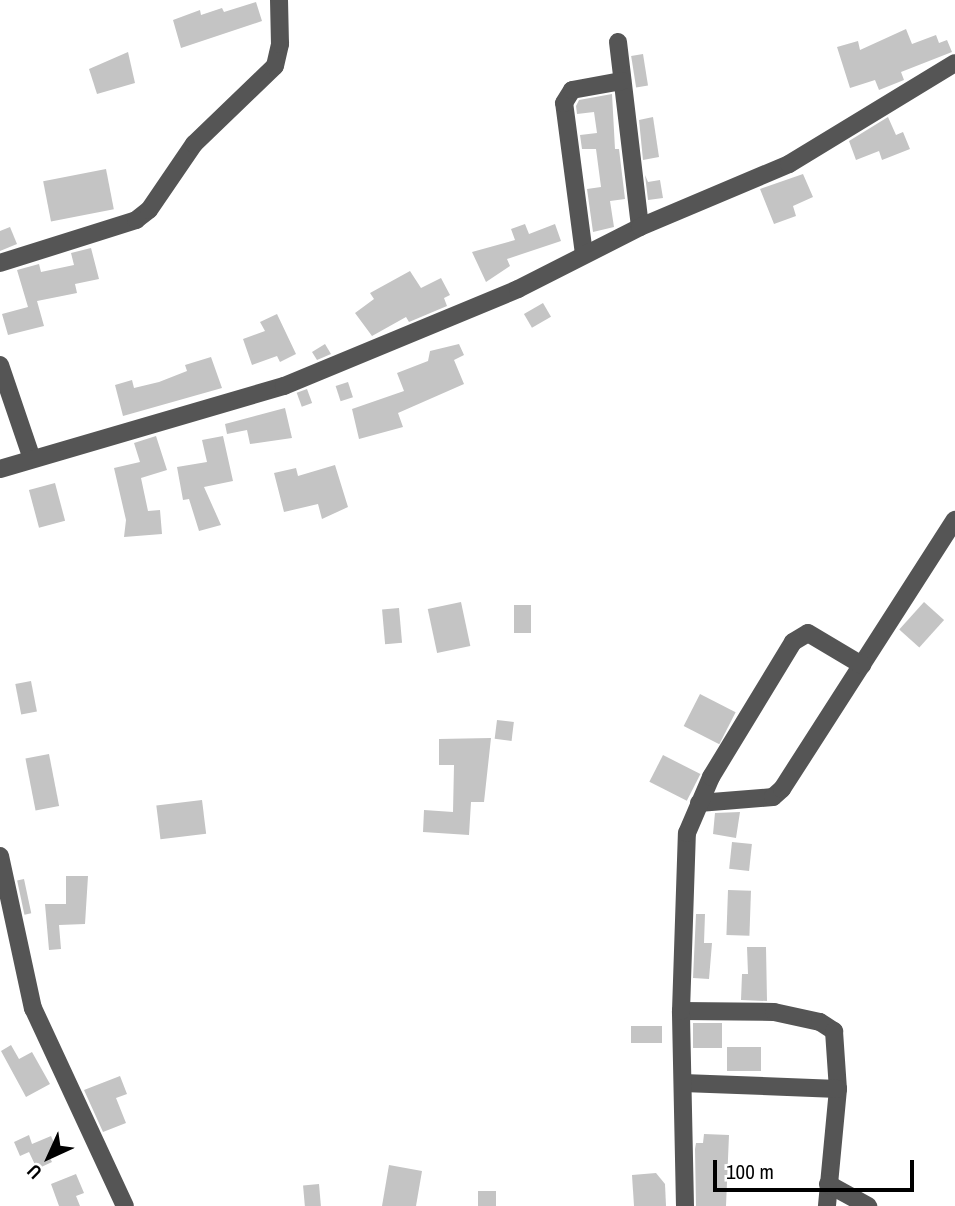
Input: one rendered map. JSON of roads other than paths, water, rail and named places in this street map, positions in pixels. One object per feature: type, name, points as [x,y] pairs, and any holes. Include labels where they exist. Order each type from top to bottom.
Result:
[{"type":"street","points":[[0,263],[19,253],[136,219],[149,210],[194,144],[275,66],[280,44],[279,0]]},
{"type":"street","points":[[618,42],[640,227]]},
{"type":"street","points":[[0,469],[284,386],[518,289],[640,227],[789,164],[955,63]]},
{"type":"street","points":[[584,254],[564,103],[572,90],[622,81]]},
{"type":"street","points":[[0,365],[32,460]]},
{"type":"street","points":[[699,803],[773,797],[782,789],[955,520]]},
{"type":"street","points":[[685,1206],[681,1011],[688,833],[699,803],[793,642],[808,633],[862,665]]},
{"type":"street","points":[[1,865],[33,1008],[125,1206]]},
{"type":"street","points":[[681,1011],[774,1012],[827,1024],[836,1035],[838,1089],[827,1206]]},
{"type":"street","points":[[683,1083],[838,1089]]},
{"type":"street","points":[[828,1184],[868,1206]]}]
